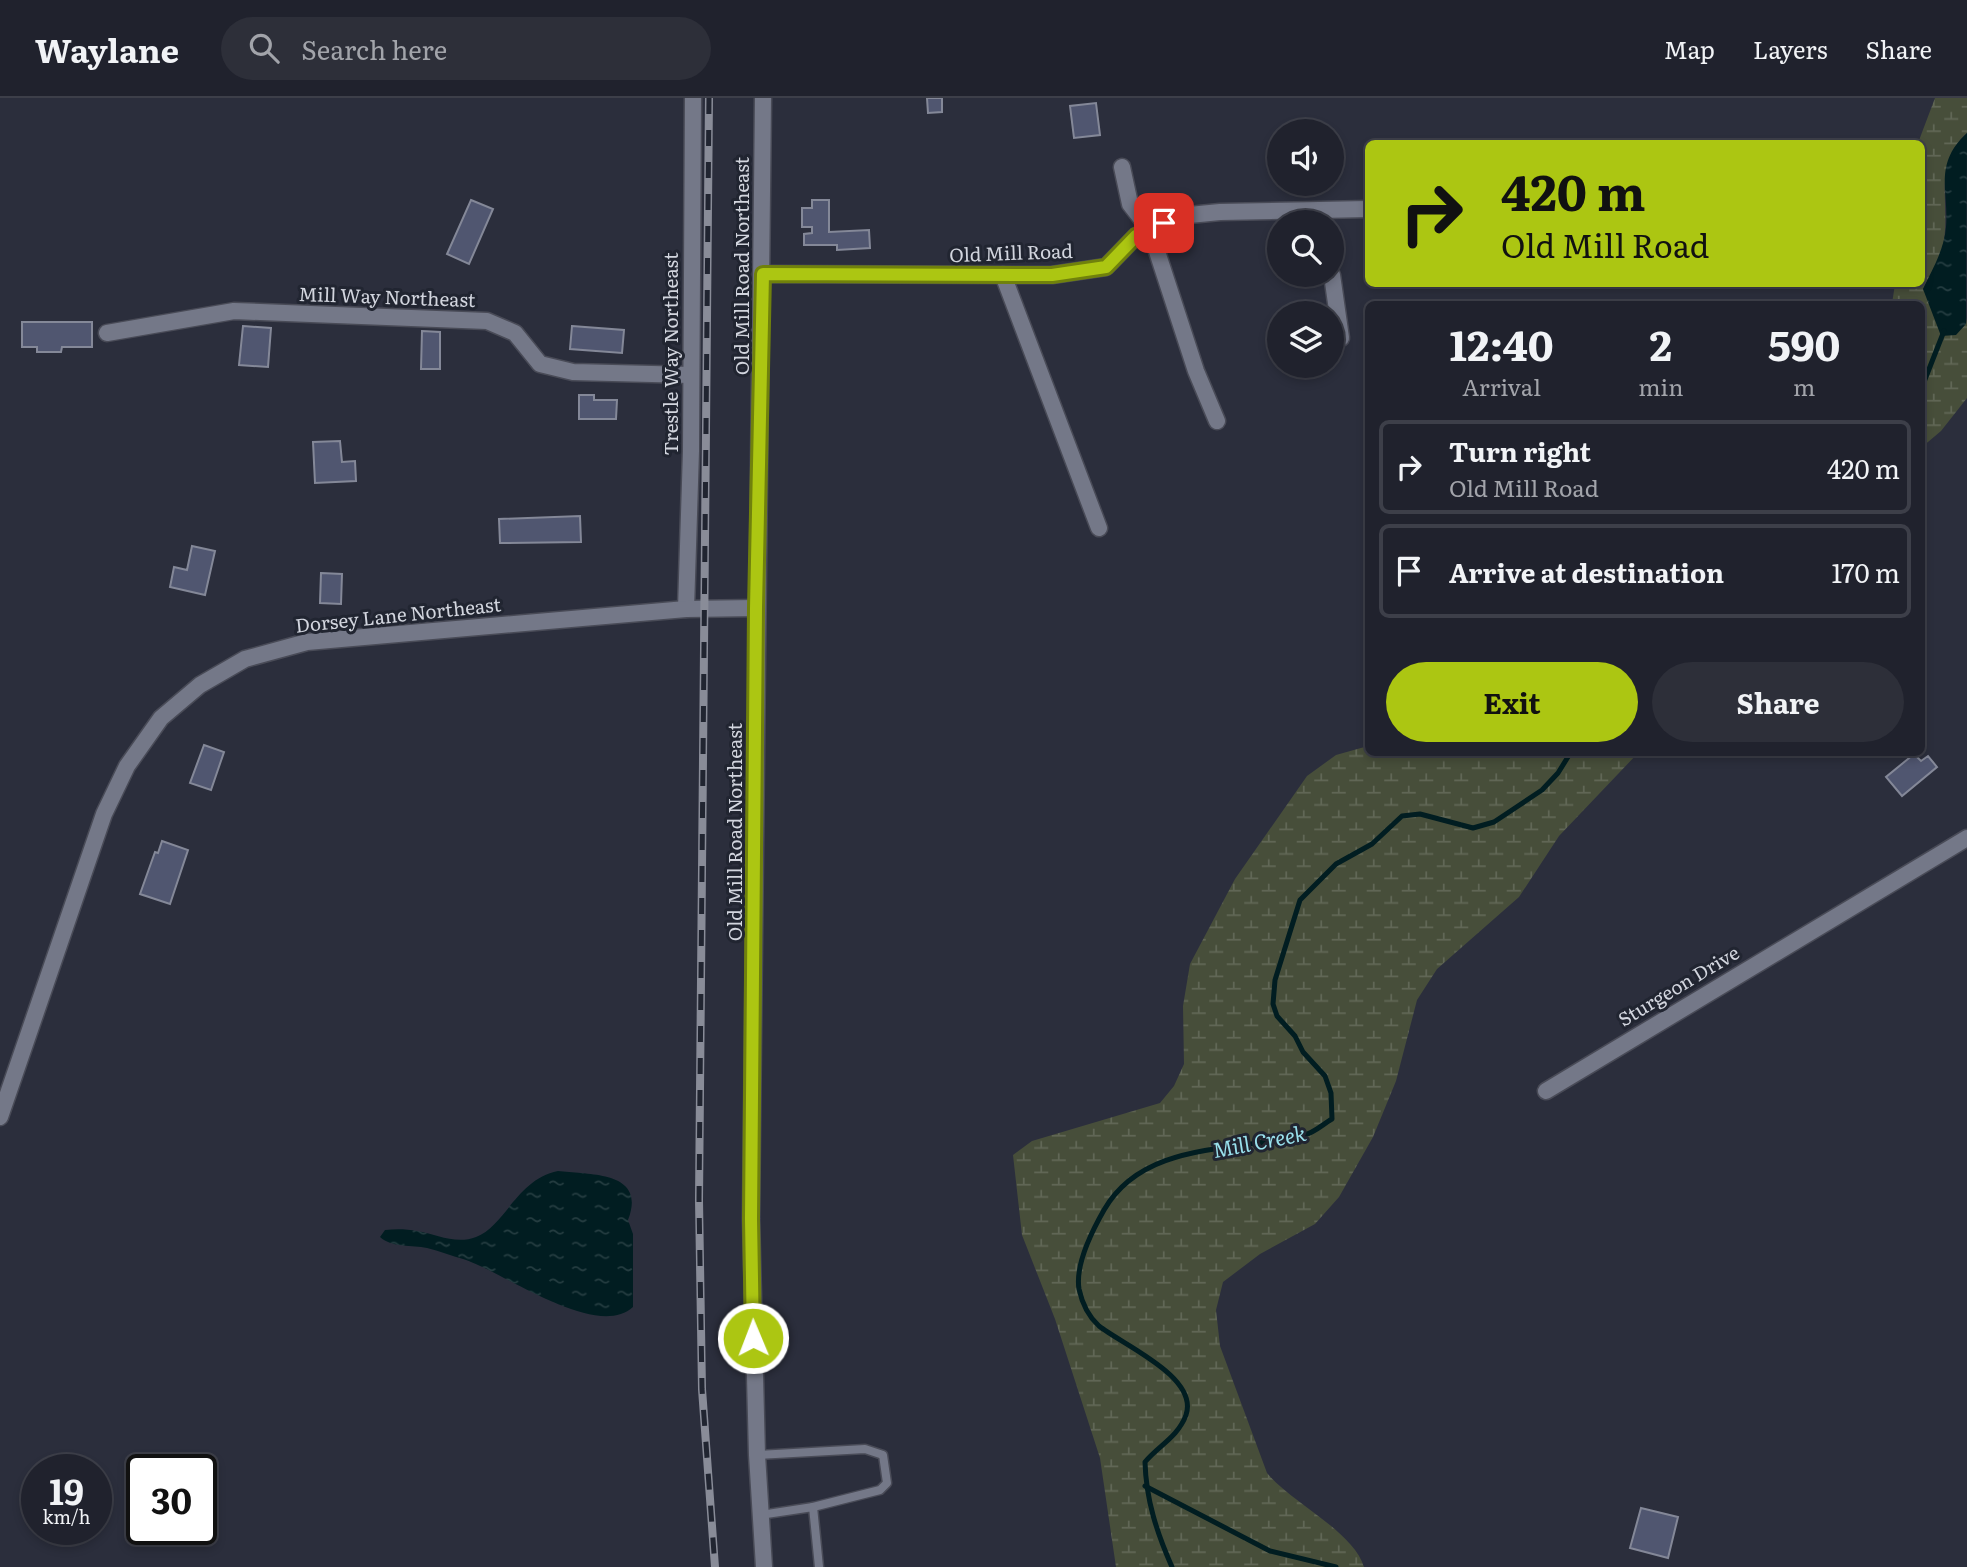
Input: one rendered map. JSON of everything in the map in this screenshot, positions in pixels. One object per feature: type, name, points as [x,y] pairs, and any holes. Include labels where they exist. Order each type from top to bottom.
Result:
[{"type":"street","name":"Trestle Way Northeast","points":[[686,609],[693,98]]},
{"type":"street","name":"Old Mill Road Northeast","points":[[763,98],[751,1219],[757,1455],[764,1567]]},
{"type":"street","points":[[1122,167],[1130,204],[1150,230],[1196,371],[1217,421]]},
{"type":"street","name":"Old Mill Road","points":[[1344,212],[1365,209]]},
{"type":"street","name":"Old Mill Road","points":[[763,274],[1052,275],[1106,267],[1136,236],[1179,216],[1267,216]]},
{"type":"street","points":[[1003,275],[1099,528]]},
{"type":"street","name":"Mill Way Northeast","points":[[107,334],[234,312],[487,321],[514,333],[540,364],[573,372],[691,375]]},
{"type":"street","name":"Dorsey Lane Northeast","points":[[0,1117],[104,814],[127,766],[161,719],[200,685],[244,659],[307,642],[686,609],[756,608]]},
{"type":"street","name":"Sturgeon Drive","points":[[1546,1091],[1967,838]]},
{"type":"lane","points":[[757,1455],[865,1449],[883,1455],[887,1483],[880,1490],[813,1507],[760,1515]]},
{"type":"lane","points":[[813,1507],[819,1567]]},
{"type":"green space","points":[[1935,98],[1967,98],[1967,133],[1956,146],[1946,174],[1945,234],[1942,249],[1925,285],[1925,140],[1919,140]]},
{"type":"green space","points":[[1895,287],[1924,287],[1923,289],[1966,324],[1967,318],[1967,398],[1941,431],[1925,444],[1925,301],[1892,301]]},
{"type":"green space","points":[[1365,747],[1365,756],[1635,756],[1559,836],[1519,897],[1437,969],[1417,1000],[1396,1081],[1373,1137],[1339,1197],[1315,1224],[1260,1254],[1223,1282],[1216,1310],[1220,1346],[1267,1473],[1348,1541],[1364,1567],[1116,1567],[1100,1458],[1055,1319],[1022,1235],[1013,1155],[1032,1141],[1160,1103],[1174,1086],[1184,1064],[1183,1006],[1190,964],[1235,879],[1307,776],[1336,755]]},
{"type":"water","points":[[1967,133],[1966,324],[1956,335],[1941,336],[1923,289],[1938,259],[1945,235],[1946,167],[1956,144]]},
{"type":"water","points":[[558,1171],[600,1175],[623,1184],[630,1192],[632,1204],[628,1220],[633,1234],[633,1307],[617,1315],[596,1316],[573,1310],[463,1259],[427,1248],[396,1245],[380,1237],[385,1230],[397,1229],[461,1240],[476,1237],[495,1223],[532,1183]]},
{"type":"building","points":[[927,98],[942,98],[942,112],[928,113]]},
{"type":"building","points":[[1096,103],[1100,135],[1074,138],[1070,106]]},
{"type":"building","points":[[471,200],[493,209],[469,264],[447,254]]},
{"type":"building","points":[[812,200],[829,200],[829,232],[869,230],[870,248],[837,250],[837,245],[804,245],[804,234],[812,233],[812,227],[802,227],[802,208],[812,208]]},
{"type":"building","points":[[22,322],[92,322],[92,347],[62,347],[61,352],[37,352],[37,347],[22,347]]},
{"type":"building","points":[[243,326],[271,328],[268,367],[239,365]]},
{"type":"building","points":[[572,326],[624,330],[622,353],[570,349]]},
{"type":"building","points":[[422,331],[440,332],[440,369],[421,369]]},
{"type":"building","points":[[579,395],[594,395],[594,400],[617,400],[616,419],[579,419]]},
{"type":"building","points":[[340,441],[342,462],[355,461],[356,481],[315,483],[313,442]]},
{"type":"building","points":[[580,516],[581,542],[500,543],[499,519]]},
{"type":"building","points":[[192,546],[215,551],[205,595],[170,587],[174,567],[187,570]]},
{"type":"building","points":[[321,573],[342,574],[341,604],[320,603]]},
{"type":"building","points":[[204,745],[224,752],[211,790],[190,783]]},
{"type":"building","points":[[1912,756],[1921,761],[1928,756],[1937,767],[1902,796],[1886,777]]},
{"type":"building","points":[[162,841],[188,850],[170,904],[140,894],[155,852],[158,853]]},
{"type":"building","points":[[1641,1508],[1678,1517],[1668,1558],[1630,1548]]},
{"type":"waterway","name":"Mill Creek","points":[[1925,379],[1944,331]]},
{"type":"waterway","name":"Mill Creek","points":[[1172,1567],[1153,1516],[1145,1462],[1178,1429],[1186,1415],[1187,1401],[1171,1375],[1099,1326],[1086,1309],[1078,1279],[1082,1259],[1094,1228],[1121,1187],[1143,1171],[1167,1160],[1304,1135],[1332,1119],[1331,1093],[1325,1076],[1303,1052],[1295,1036],[1277,1016],[1273,1004],[1275,980],[1300,900],[1336,864],[1372,844],[1402,816],[1420,814],[1473,828],[1494,822],[1542,790],[1558,773],[1569,756]]},
{"type":"waterway","points":[[1145,1486],[1270,1551],[1336,1567]]},
{"type":"railway","points":[[709,98],[699,1200],[702,1389],[715,1567]]},
{"type":"route","points":[[753,1338],[751,1219],[756,608],[763,274],[1052,275],[1106,267],[1136,236],[1164,223]]}]
